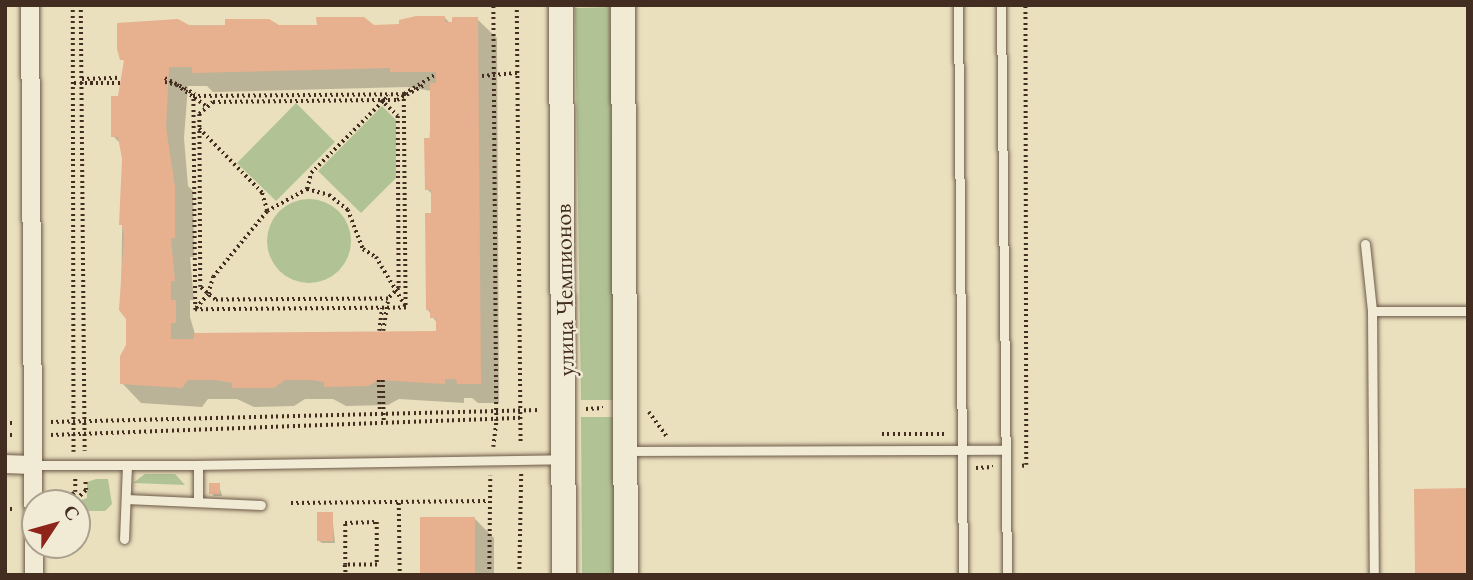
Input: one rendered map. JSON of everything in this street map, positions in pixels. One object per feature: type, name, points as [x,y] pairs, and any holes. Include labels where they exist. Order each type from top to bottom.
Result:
[{"type":"street","points":[[30,5],[34,575]]},
{"type":"street","name":"улица Чемпионов","points":[[561,5],[566,458],[564,575]]},
{"type":"street","points":[[623,5],[626,575]]},
{"type":"street","points":[[5,464],[32,465]]},
{"type":"lane","points":[[958,5],[963,575]]},
{"type":"lane","points":[[1001,5],[1007,575]]},
{"type":"lane","points":[[1365,244],[1372,312],[1374,575]]},
{"type":"lane","points":[[1372,312],[1468,311]]},
{"type":"lane","points":[[626,451],[1004,450]]},
{"type":"lane","points":[[32,465],[198,466],[566,458]]},
{"type":"lane","points":[[124,539],[127,465]]},
{"type":"lane","points":[[198,466],[198,502]]},
{"type":"lane","points":[[126,499],[261,505]]},
{"type":"path","points":[[73,5],[74,435],[86,489]]},
{"type":"path","points":[[75,489],[85,435],[81,5]]},
{"type":"path","points":[[489,575],[489,502],[496,421],[494,5]]},
{"type":"path","points":[[517,5],[521,411],[519,575]]},
{"type":"path","points":[[1025,5],[1026,465]]},
{"type":"path","points":[[482,75],[518,73]]},
{"type":"path","points":[[388,299],[215,300],[208,294],[201,286],[199,114],[213,102],[382,101],[404,96],[436,75]]},
{"type":"path","points":[[74,83],[120,80]]},
{"type":"path","points":[[165,80],[195,96],[207,107]]},
{"type":"path","points":[[307,189],[311,173],[389,94]]},
{"type":"path","points":[[195,96],[404,96]]},
{"type":"path","points":[[195,96],[195,310]]},
{"type":"path","points":[[404,96],[406,308]]},
{"type":"path","points":[[381,331],[384,308],[388,299],[397,291],[398,117],[382,101]]},
{"type":"path","points":[[193,124],[262,193],[267,211]]},
{"type":"path","points":[[195,310],[208,294],[213,276],[267,211],[307,189],[330,195],[348,209],[363,249],[376,257],[406,308]]},
{"type":"path","points":[[195,310],[406,308]]},
{"type":"path","points":[[381,380],[384,422]]},
{"type":"path","points":[[5,435],[75,423],[645,406],[670,442]]},
{"type":"path","points":[[5,423],[85,435],[521,418]]},
{"type":"path","points":[[291,503],[489,502]]},
{"type":"path","points":[[399,503],[400,575]]},
{"type":"path","points":[[345,565],[377,565],[377,522],[345,523],[345,565],[346,575]]},
{"type":"green space","points":[[610,7],[615,400],[581,400],[575,8]]},
{"type":"green space","points":[[296,103],[335,142],[276,201],[237,163]]},
{"type":"green space","points":[[382,106],[396,120],[396,178],[361,213],[318,171]]},
{"type":"green space","points":[[309,199],[325,202],[339,211],[348,225],[351,241],[348,257],[339,271],[325,280],[309,283],[293,280],[279,271],[270,257],[267,241],[270,225],[279,211],[293,202]]},
{"type":"green space","points":[[581,417],[615,417],[614,575],[582,575]]},
{"type":"green space","points":[[145,474],[175,474],[185,485],[133,483]]},
{"type":"green space","points":[[108,479],[112,504],[105,511],[91,511],[91,489],[87,489],[87,482]]},
{"type":"building","points":[[416,16],[445,16],[445,22],[452,22],[452,17],[478,17],[481,384],[457,384],[456,379],[445,379],[445,384],[379,380],[368,386],[324,387],[324,382],[285,380],[274,388],[232,388],[232,383],[216,380],[188,380],[182,388],[120,384],[120,356],[126,345],[126,319],[119,310],[124,237],[122,225],[119,225],[122,159],[118,137],[111,137],[111,96],[118,96],[124,60],[120,60],[117,49],[117,23],[178,19],[191,26],[225,25],[225,19],[269,19],[279,25],[317,25],[316,17],[364,17],[374,25],[399,24],[399,20]],"holes":[[[169,67],[192,67],[192,73],[390,68],[390,72],[436,72],[436,83],[430,83],[430,138],[424,138],[425,190],[431,190],[431,213],[425,213],[426,310],[430,310],[430,318],[436,318],[436,331],[194,333],[194,339],[171,339],[171,323],[176,323],[176,300],[171,300],[171,281],[175,281],[171,238],[175,238],[175,187],[166,127]]]},
{"type":"building","points":[[209,483],[220,483],[220,494],[209,494]]},
{"type":"building","points":[[1468,488],[1468,575],[1415,575],[1414,489]]},
{"type":"building","points":[[317,512],[333,512],[333,541],[317,541]]},
{"type":"building","points":[[420,517],[475,517],[475,575],[420,575]]}]
